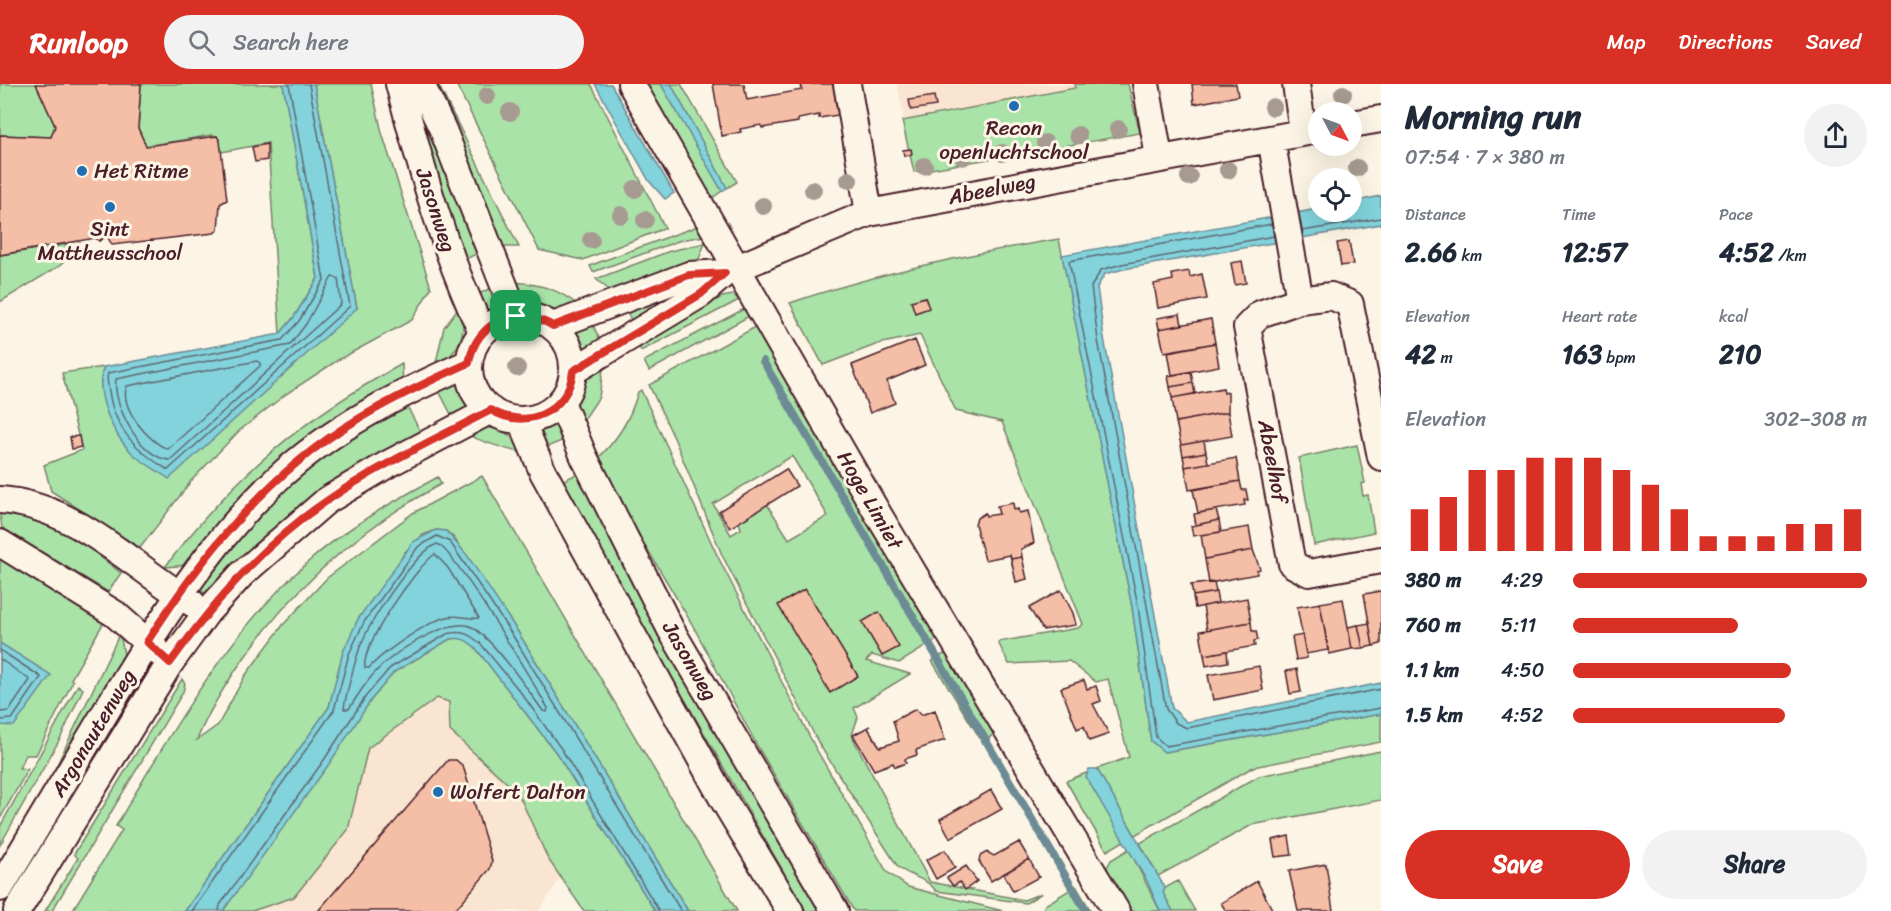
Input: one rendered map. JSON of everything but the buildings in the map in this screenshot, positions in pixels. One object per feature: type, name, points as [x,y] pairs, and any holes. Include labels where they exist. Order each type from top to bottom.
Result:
[{"type":"street","name":"Jasonweg","points":[[399,84],[414,140],[458,278],[482,332]]},
{"type":"street","name":"Jasonweg","points":[[421,84],[443,130],[516,316]]},
{"type":"street","name":"Hoge Limiet","points":[[631,84],[732,271],[1116,911]]},
{"type":"street","points":[[846,84],[869,213]]},
{"type":"street","points":[[1146,84],[1159,157]]},
{"type":"street","name":"Abeelweg","points":[[1296,84],[1308,122]]},
{"type":"street","points":[[1362,122],[1381,119]]},
{"type":"street","name":"Abeelweg","points":[[573,371],[701,294],[732,271],[869,213],[1159,157],[1308,132]]},
{"type":"street","points":[[1271,139],[1300,300]]},
{"type":"street","name":"Abeelweg","points":[[553,326],[689,275],[732,271]]},
{"type":"street","name":"Abeelhof","points":[[1381,457],[1350,304],[1331,296],[1300,300],[1260,314],[1247,327],[1292,564],[1309,573],[1381,560]]},
{"type":"street","points":[[516,316],[536,318],[553,326],[568,346],[573,371],[569,387],[561,402],[543,415],[521,420],[505,417],[491,410],[474,389],[469,363],[482,332],[498,321],[516,316]]},
{"type":"street","name":"Argonautenweg","points":[[0,888],[177,594],[213,548],[277,480],[354,421],[430,380],[469,363]]},
{"type":"street","name":"Jasonweg","points":[[561,402],[584,457],[671,630],[835,911]]},
{"type":"street","name":"Argonautenweg","points":[[17,911],[170,663],[207,612],[270,546],[326,501],[388,464],[491,410]]},
{"type":"street","name":"Jasonweg","points":[[521,420],[549,482],[723,799],[790,911]]},
{"type":"street","points":[[0,500],[31,504],[81,526],[177,594],[207,612]]},
{"type":"street","points":[[0,543],[115,614],[170,663]]},
{"type":"shaded area","name":"Recon openluchtschool","points":[[897,84],[1122,84],[914,168]]},
{"type":"shaded area","name":"Wolfert Dalton","points":[[454,666],[582,845],[539,911],[248,911],[369,738]]},
{"type":"green space","points":[[0,84],[36,84],[55,126],[51,137],[0,135]]},
{"type":"green space","points":[[141,84],[283,84],[318,278],[294,317],[280,334],[268,143],[222,152],[217,136],[212,135],[146,146],[138,128]]},
{"type":"green space","points":[[314,84],[371,84],[382,133],[431,288],[412,320],[338,360],[286,394],[239,431],[192,480],[140,548],[51,491],[44,465],[82,450],[62,373],[104,367],[101,385],[104,403],[120,437],[357,308]]},
{"type":"green space","points":[[432,84],[438,84],[519,247],[498,247]]},
{"type":"green space","points":[[456,84],[591,84],[665,228],[583,260],[539,250]]},
{"type":"green space","points":[[643,84],[661,84],[722,191],[711,199]]},
{"type":"green space","points":[[671,84],[681,84],[737,182],[727,188]]},
{"type":"green space","name":"Recon openluchtschool","points":[[1075,84],[1128,84],[1140,133],[914,172],[902,121],[1075,88]]},
{"type":"green space","points":[[414,91],[478,253],[464,260],[408,92]]},
{"type":"green space","points":[[698,226],[704,236],[681,240],[593,272],[590,266],[597,263]]},
{"type":"green space","points":[[1059,239],[1132,607],[1151,741],[1165,752],[1381,714],[1381,742],[1253,767],[1135,835],[1097,769],[1129,757],[1108,679],[1096,682],[1069,661],[1009,664],[998,642],[1078,628],[1083,624],[1002,422],[956,411],[920,335],[878,344],[823,365],[790,303],[856,282],[923,265]]},
{"type":"green space","points":[[705,243],[699,259],[692,264],[614,294],[596,279],[670,251]]},
{"type":"green space","points":[[69,244],[69,254],[61,265],[0,302],[0,255]]},
{"type":"green space","points":[[705,277],[633,323],[624,308]]},
{"type":"green space","points":[[513,282],[549,288],[579,306],[560,310],[541,307],[525,298]]},
{"type":"green space","points":[[493,287],[501,308],[482,316],[475,296]]},
{"type":"green space","points":[[733,295],[739,300],[641,351],[637,342],[722,297]]},
{"type":"green space","points":[[459,307],[463,325],[460,342],[450,356],[435,367],[444,327]]},
{"type":"green space","points":[[748,307],[753,314],[649,371],[644,361]]},
{"type":"green space","points":[[591,321],[601,342],[583,352],[571,331]]},
{"type":"green space","points":[[761,324],[943,636],[899,663],[872,655],[866,661],[910,674],[854,708],[858,717],[852,735],[856,744],[930,882],[1024,900],[1042,893],[1026,903],[936,891],[928,883],[898,867],[819,744],[722,555],[675,440],[649,385]],"holes":[[[792,456],[828,516],[789,539],[767,504],[739,522],[741,529],[731,535],[713,504]]]},
{"type":"green space","points":[[604,363],[599,397],[579,427],[576,406],[579,390],[588,376]]},
{"type":"green space","points":[[402,364],[403,386],[188,565],[165,567],[218,504],[272,452],[332,406]]},
{"type":"green space","points":[[458,378],[465,401],[473,410],[454,420],[437,387]]},
{"type":"green space","points":[[641,390],[718,557],[815,747],[887,872],[908,887],[1003,911],[854,911],[759,749],[692,624],[595,461],[622,430],[638,392]]},
{"type":"green space","points":[[406,404],[423,437],[207,595],[200,589],[199,579],[245,523],[320,455]]},
{"type":"green space","points":[[553,423],[564,440],[542,449],[532,430]]},
{"type":"green space","points":[[479,427],[505,432],[522,452],[494,445],[467,434]]},
{"type":"green space","points":[[1357,445],[1365,483],[1361,484],[1363,496],[1368,495],[1374,532],[1314,545],[1299,458]]},
{"type":"green space","points":[[581,472],[821,911],[806,911],[560,482]]},
{"type":"green space","points":[[482,476],[737,911],[688,911],[518,632],[454,538],[446,531],[436,530],[423,535],[405,552],[343,652],[329,707],[185,911],[72,911],[122,830],[116,826],[179,720],[226,653],[278,590],[338,537],[438,477],[441,484],[411,501],[356,539],[331,560],[284,607],[262,633],[229,680],[197,740],[218,725],[245,676],[283,625],[327,578],[413,513]]},
{"type":"green space","points":[[5,509],[45,522],[75,537],[121,573],[108,592],[2,528],[0,515]]},
{"type":"green space","points":[[0,552],[104,622],[71,679],[73,681],[36,755],[26,755],[19,768],[28,769],[0,819]]},
{"type":"green space","points":[[120,633],[125,660],[0,867],[53,773]]},
{"type":"green space","points":[[450,639],[465,639],[475,647],[557,754],[655,911],[584,911],[548,859],[518,793],[450,731],[449,702],[437,698],[368,748],[348,830],[294,897],[252,911],[223,911],[371,700],[394,672]]},
{"type":"green space","points":[[951,650],[996,732],[983,743],[932,661]]},
{"type":"green space","points":[[147,663],[155,668],[12,897],[142,665]]},
{"type":"green space","points":[[182,679],[185,684],[183,692],[52,911],[45,911],[78,858],[74,854]]},
{"type":"green space","points":[[78,685],[83,689],[61,737],[0,845],[0,827]]},
{"type":"green space","points":[[1381,751],[1381,800],[1252,825],[1158,876],[1140,843],[1259,776]]},
{"type":"green space","points":[[1086,773],[1124,841],[1107,851],[1066,781]]},
{"type":"green space","points":[[1129,849],[1160,911],[1129,911],[1105,871],[1111,860]]},
{"type":"green space","points":[[1178,881],[1195,911],[1173,911],[1163,893],[1165,888]]},
{"type":"green space","points":[[1076,886],[1091,911],[1042,911],[1045,905]]},
{"type":"water","points":[[283,84],[314,84],[357,308],[169,479],[134,455],[119,437],[103,402],[101,378],[104,367],[280,334],[294,317],[318,278]]},
{"type":"water","points":[[595,84],[611,84],[674,193],[665,199],[649,181]]},
{"type":"water","points":[[661,84],[671,84],[727,188],[722,191]]},
{"type":"water","points":[[1381,196],[1381,224],[1124,269],[1105,274],[1097,287],[1104,338],[1172,708],[1187,722],[1381,683],[1381,714],[1164,752],[1151,741],[1132,607],[1062,255],[1308,211],[1308,222],[1362,222],[1362,200]]},
{"type":"water","points":[[436,530],[446,531],[467,555],[518,632],[688,911],[655,911],[557,754],[475,647],[458,638],[450,639],[394,672],[371,700],[329,764],[223,911],[185,911],[329,707],[343,652],[358,619],[413,542]]},
{"type":"water","points":[[0,643],[51,675],[14,726],[0,725]]},
{"type":"water","points":[[1089,769],[1097,769],[1165,888],[1163,893],[1173,911],[1160,911],[1147,881],[1086,777]]},
{"type":"waterway","points":[[763,361],[1086,911]]},
{"type":"place","name":"Recon openluchtschool","points":[[1014,106]]},
{"type":"place","name":"Het Ritme","points":[[82,171]]},
{"type":"place","name":"Sint Mattheusschool","points":[[110,207]]},
{"type":"place","name":"Wolfert Dalton","points":[[438,792]]},
{"type":"route","points":[[725,273],[701,294],[573,371],[566,395],[561,402],[543,415],[521,420],[505,417],[491,410],[435,438],[326,501],[270,546],[242,574],[207,612],[170,663],[147,642],[177,594],[213,548],[277,480],[354,421],[430,380],[469,363],[477,339],[482,332],[498,321],[516,316],[536,318],[553,326],[689,275],[725,273]]}]
